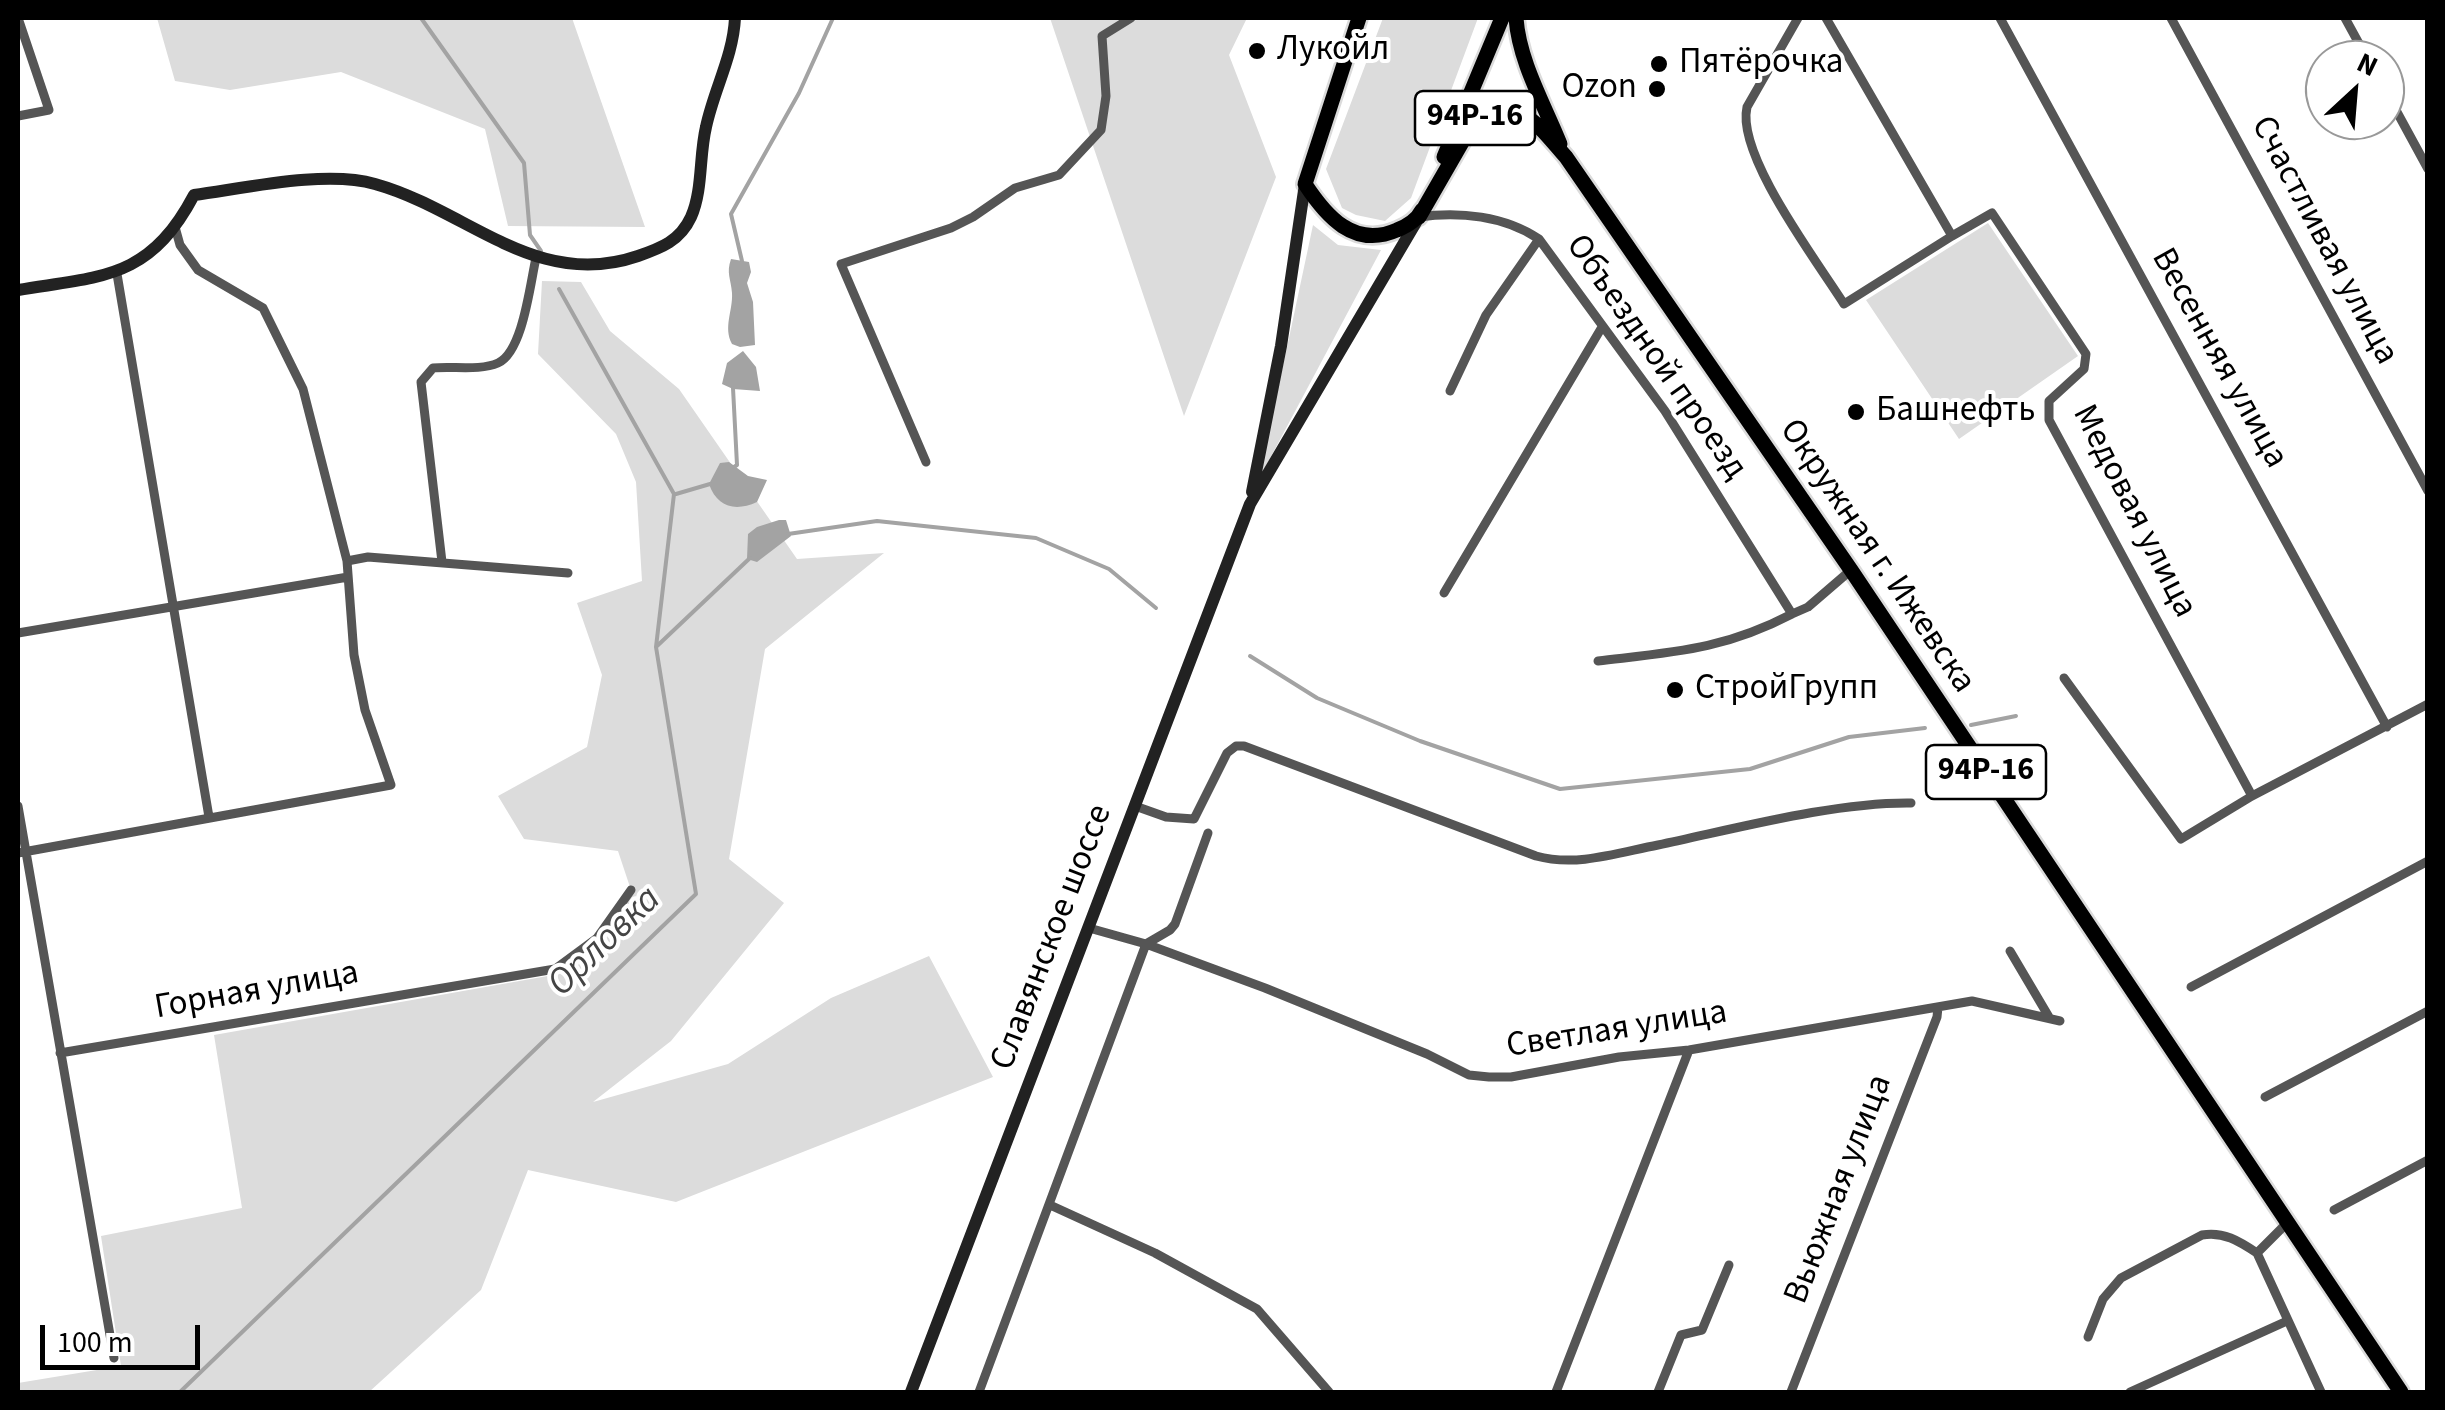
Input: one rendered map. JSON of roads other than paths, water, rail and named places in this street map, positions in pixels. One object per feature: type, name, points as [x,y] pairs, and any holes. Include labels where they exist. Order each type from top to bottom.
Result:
[{"type":"main road","points":[[18,290],[117,274],[145,256],[175,228],[194,195],[311,179],[374,183],[472,224],[536,258],[583,267],[631,258],[666,246],[689,221],[706,126],[734,40],[735,18]]},
{"type":"main road","points":[[1359,18],[1305,184],[1332,220],[1354,232],[1380,235],[1400,229],[1419,216]]},
{"type":"main road","name":"94Р-16","points":[[1419,216],[1502,18]]},
{"type":"main road","name":"Окружная г. Ижевска","points":[[1516,18],[1524,56],[1566,156]]},
{"type":"main road","name":"Окружная г. Ижевска","points":[[1419,216],[1476,118],[1488,109],[1511,108],[1524,114],[1566,156],[1851,570],[2401,1392]]},
{"type":"main road","name":"Славянское шоссе","points":[[911,1392],[1250,504],[1281,346],[1305,184]]},
{"type":"main road","name":"Славянское шоссе","points":[[1250,504],[1419,216]]},
{"type":"street","points":[[18,18],[49,110],[18,116]]},
{"type":"street","points":[[926,462],[841,264],[951,228],[1015,188],[1059,175],[1101,130],[1106,96],[1102,36],[1130,18]]},
{"type":"street","points":[[1798,18],[1744,120],[1759,168],[1844,304],[1952,236],[1826,18]]},
{"type":"street","name":"Весенняя улица","points":[[2000,18],[2387,727]]},
{"type":"street","name":"Счастливая улица","points":[[2171,18],[2428,491]]},
{"type":"street","points":[[2345,18],[2357,40]]},
{"type":"street","points":[[2405,126],[2428,168]]},
{"type":"street","name":"Объездной проезд","points":[[1419,216],[1467,214],[1520,226],[1539,240],[1665,411],[1792,614]]},
{"type":"street","name":"Медовая улица","points":[[1952,236],[1992,214],[2086,354],[2084,369],[2049,402],[2050,420],[2252,796]]},
{"type":"street","points":[[21,852],[391,784],[365,710],[354,654],[347,562],[303,389],[262,308],[198,270],[180,245],[175,228]]},
{"type":"street","points":[[1450,392],[1486,315],[1539,240]]},
{"type":"street","points":[[442,562],[422,382],[433,368],[494,364],[508,355],[518,337],[536,258]]},
{"type":"street","points":[[117,274],[209,817]]},
{"type":"street","points":[[1444,592],[1602,327]]},
{"type":"street","points":[[347,562],[368,557],[568,574]]},
{"type":"street","points":[[1598,661],[1709,648],[1753,635],[1808,607],[1851,570]]},
{"type":"street","points":[[18,633],[348,577]]},
{"type":"street","points":[[2064,678],[2181,839],[2252,796],[2428,704]]},
{"type":"street","points":[[1136,806],[1166,817],[1194,819],[1227,753],[1236,746],[1552,860],[1572,862],[1805,816],[1882,803],[1911,803]]},
{"type":"street","points":[[18,806],[21,852],[114,1358]]},
{"type":"street","points":[[979,1392],[1146,944],[1175,924],[1208,833]]},
{"type":"street","points":[[2191,987],[2428,861]]},
{"type":"street","name":"Горная улица","points":[[60,1053],[555,969],[597,938],[631,890]]},
{"type":"street","name":"Светлая улица","points":[[1089,928],[1146,944],[1284,995],[1469,1075],[1511,1078],[1972,1001],[2054,1019],[2010,951]]},
{"type":"street","name":"Вьюжная улица","points":[[1791,1392],[1938,1007]]},
{"type":"street","points":[[2265,1097],[2428,1011]]},
{"type":"street","points":[[1556,1392],[1689,1050]]},
{"type":"street","points":[[2334,1210],[2428,1160]]},
{"type":"street","points":[[1050,1204],[1155,1253],[1257,1309],[1329,1392]]},
{"type":"street","points":[[2257,1252],[2287,1223]]},
{"type":"street","points":[[2088,1337],[2103,1299],[2120,1278],[2202,1235],[2216,1232],[2257,1252],[2321,1392]]},
{"type":"street","points":[[1658,1392],[1681,1335],[1702,1330],[1729,1265]]},
{"type":"street","points":[[2130,1392],[2287,1321]]},
{"type":"waterway","name":"Орловка","points":[[421,18],[524,163],[530,235],[541,251]]},
{"type":"waterway","points":[[742,261],[731,214],[799,93],[833,18]]},
{"type":"waterway","name":"Орловка","points":[[180,1392],[696,894],[656,647],[674,494],[559,289]]},
{"type":"waterway","points":[[733,388],[737,465],[734,467]]},
{"type":"waterway","points":[[676,494],[710,484]]},
{"type":"waterway","points":[[788,534],[877,521],[1036,538],[1109,569],[1156,608]]},
{"type":"waterway","points":[[656,647],[750,558]]},
{"type":"waterway","points":[[1250,656],[1317,698],[1420,741],[1560,789],[1750,769],[1849,737],[1925,728]]},
{"type":"waterway","points":[[1971,725],[2016,716]]},
{"type":"place","name":"Лукойл","points":[[1257,51]]},
{"type":"place","name":"Пятёрочка","points":[[1659,64]]},
{"type":"place","name":"Ozon","points":[[1657,89]]},
{"type":"place","name":"Башнефть","points":[[1856,412]]},
{"type":"place","name":"СтройГрупп","points":[[1675,690]]}]
